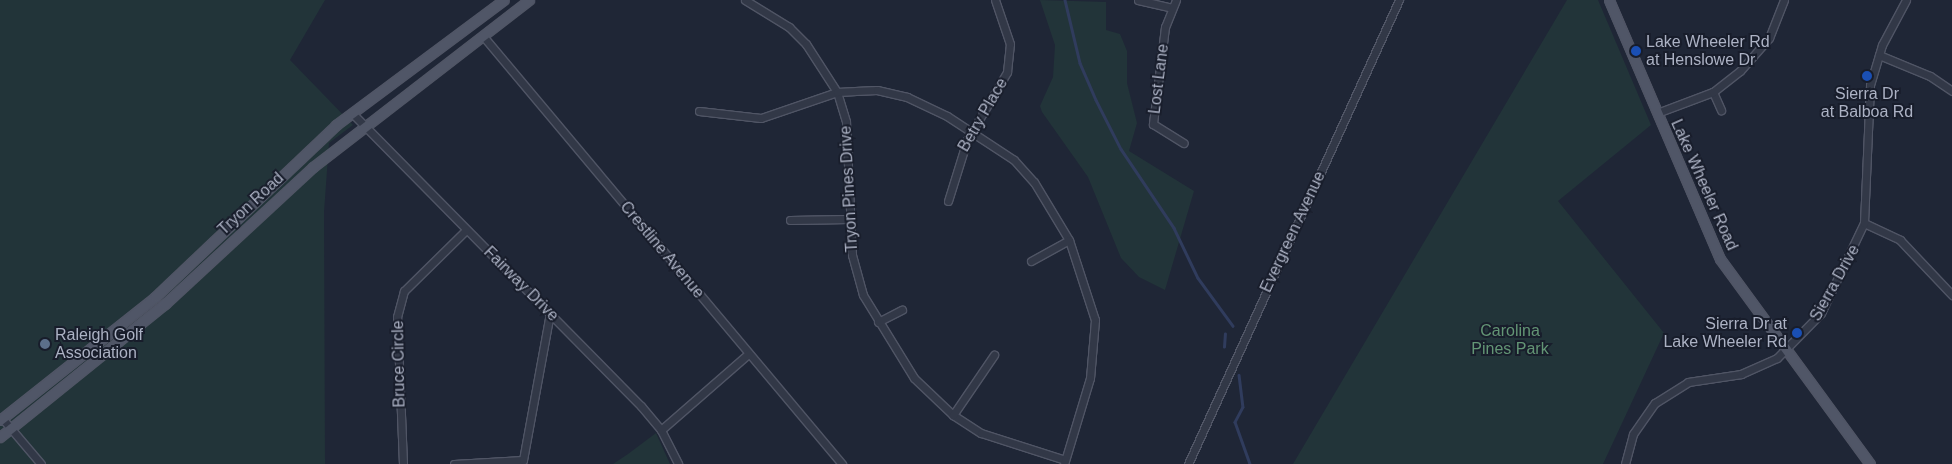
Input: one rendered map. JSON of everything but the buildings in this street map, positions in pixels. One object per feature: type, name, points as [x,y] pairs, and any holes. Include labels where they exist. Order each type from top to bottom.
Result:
[{"type":"main road","name":"Tryon Road","points":[[1,419],[155,297],[352,113],[504,0]]},
{"type":"main road","name":"Tryon Road","points":[[0,437],[165,304],[302,177],[528,0]]},
{"type":"main road","name":"Lake Wheeler Road","points":[[1609,0],[1712,245],[1786,351],[1870,464]]},
{"type":"street","name":"Tryon Pines Drive","points":[[745,0],[800,38],[837,92],[846,122],[848,219],[863,295],[914,378],[953,415],[982,433],[1065,462]]},
{"type":"street","name":"Betry Place","points":[[948,201],[958,159],[1007,72],[1010,57],[995,0]]},
{"type":"street","points":[[1138,0],[1172,8]]},
{"type":"street","name":"Lost Lane","points":[[1176,0],[1172,8],[1153,124],[1183,143]]},
{"type":"street","name":"Evergreen Avenue","points":[[1188,464],[1399,0]]},
{"type":"street","points":[[1657,114],[1712,92],[1758,52],[1784,0]]},
{"type":"street","name":"Sierra Drive","points":[[1625,464],[1638,425],[1672,390],[1704,378],[1754,370],[1786,351],[1821,313],[1864,223],[1868,107],[1879,55],[1906,0]]},
{"type":"street","name":"Crestline Avenue","points":[[482,36],[842,464]]},
{"type":"street","points":[[1879,55],[1930,76],[1952,91]]},
{"type":"street","points":[[699,111],[761,118],[837,92],[893,93],[973,130],[1014,160],[1034,182],[1069,240],[1092,305],[1094,353],[1065,462]]},
{"type":"street","points":[[1712,92],[1721,110]]},
{"type":"street","name":"Fairway Drive","points":[[352,113],[550,313],[661,430],[678,464]]},
{"type":"street","points":[[790,220],[848,219]]},
{"type":"street","points":[[1864,223],[1900,240],[1952,295]]},
{"type":"street","name":"Bruce Circle","points":[[403,464],[397,316],[404,291],[466,230]]},
{"type":"street","points":[[1031,261],[1069,240]]},
{"type":"street","points":[[878,322],[902,310]]},
{"type":"street","points":[[454,464],[523,460],[550,313]]},
{"type":"street","points":[[661,430],[748,354]]},
{"type":"street","points":[[953,415],[994,355]]},
{"type":"street","points":[[1,419],[41,464]]},
{"type":"green space","name":"Raleigh Golf Association","points":[[0,0],[325,0],[290,60],[353,125],[329,143],[324,212],[325,464],[0,464]]},
{"type":"green space","points":[[1040,0],[1106,2],[1106,30],[1120,34],[1127,51],[1127,83],[1137,123],[1129,151],[1194,191],[1165,290],[1139,277],[1121,258],[1088,177],[1042,112],[1040,106],[1053,77],[1055,45]]},
{"type":"green space","name":"Carolina Pines Park","points":[[1567,0],[1598,0],[1651,125],[1558,201],[1664,333],[1603,464],[1293,464]]},
{"type":"green space","points":[[656,433],[670,464],[613,464],[628,454]]},
{"type":"waterway","points":[[1065,0],[1080,63],[1121,149],[1174,228],[1198,278],[1233,326]]},
{"type":"waterway","points":[[1224,347],[1225,334]]},
{"type":"waterway","points":[[1239,375],[1243,407],[1235,422],[1250,464]]},
{"type":"place","name":"Lake Wheeler Rd at Henslowe Dr","points":[[1636,51]]},
{"type":"place","name":"Sierra Dr at Balboa Rd","points":[[1867,76]]},
{"type":"place","name":"Sierra Dr at Lake Wheeler Rd","points":[[1797,333]]},
{"type":"place","name":"Raleigh Golf Association","points":[[45,344]]}]
